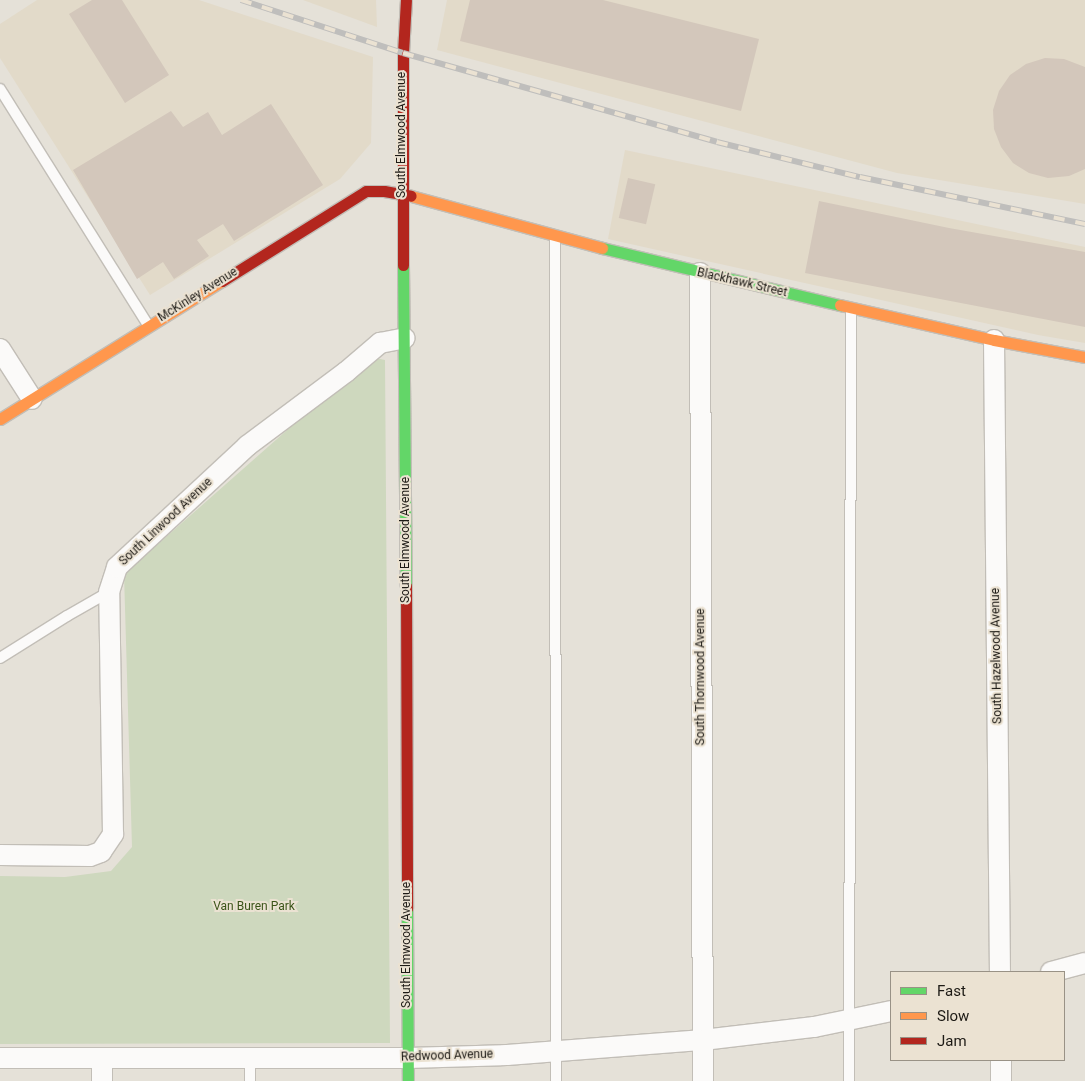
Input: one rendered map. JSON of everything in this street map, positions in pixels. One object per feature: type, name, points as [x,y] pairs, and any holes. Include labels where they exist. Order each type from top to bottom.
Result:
[{"type":"street","name":"South Elmwood Avenue","points":[[406,0],[403,53],[402,194],[405,338],[408,1081]]},
{"type":"street","name":"McKinley Avenue","points":[[0,419],[148,325],[366,191],[402,194]]},
{"type":"street","name":"Blackhawk Street","points":[[402,194],[700,273],[994,340],[1085,357]]},
{"type":"street","name":"South Thornwood Avenue","points":[[700,273],[703,1081]]},
{"type":"street","name":"South Linwood Avenue","points":[[0,854],[90,856],[100,852],[113,834],[109,592],[117,567],[247,446],[346,372],[380,343],[405,338]]},
{"type":"street","name":"South Hazelwood Avenue","points":[[994,340],[1000,971]]},
{"type":"street","points":[[0,349],[32,399]]},
{"type":"street","points":[[1055,971],[1085,963]]},
{"type":"street","name":"Redwood Avenue","points":[[0,1058],[408,1058],[556,1051],[703,1040],[814,1028],[890,1010]]},
{"type":"street","points":[[102,1058],[102,1081]]},
{"type":"street","points":[[1001,1061],[1001,1081]]},
{"type":"lane","points":[[0,89],[148,325]]},
{"type":"lane","points":[[555,236],[556,1081]]},
{"type":"lane","points":[[849,1081],[851,308]]},
{"type":"lane","points":[[0,658],[109,592]]},
{"type":"lane","points":[[250,1057],[250,1081]]},
{"type":"shaded area","points":[[37,0],[199,0],[373,57],[371,143],[340,179],[150,295],[0,58],[0,24]]},
{"type":"shaded area","points":[[303,0],[376,0],[377,27]]},
{"type":"shaded area","points":[[447,0],[1085,0],[1085,204],[897,173],[437,50]]},
{"type":"shaded area","points":[[625,150],[1085,247],[1085,343],[1038,335],[608,239]]},
{"type":"green space","name":"Van Buren Park","points":[[370,357],[385,360],[390,1043],[0,1044],[0,876],[65,877],[111,871],[132,847],[124,574]]},
{"type":"building","points":[[92,0],[122,0],[169,75],[125,103],[69,14]]},
{"type":"building","points":[[470,0],[603,0],[759,39],[741,111],[460,41]]},
{"type":"building","points":[[1045,58],[1064,59],[1085,67],[1085,169],[1069,176],[1048,178],[1029,173],[1013,163],[1001,147],[994,129],[993,110],[999,91],[1010,75],[1026,64]]},
{"type":"building","points":[[271,104],[323,185],[234,241],[223,224],[197,240],[209,256],[174,279],[163,262],[137,279],[73,170],[171,111],[183,127],[208,112],[222,135]]},
{"type":"building","points":[[628,178],[655,184],[646,224],[619,218]]},
{"type":"building","points":[[819,201],[949,228],[1085,252],[1085,327],[805,273]]},
{"type":"railway","points":[[241,0],[403,53],[717,142],[860,177],[1085,224]]},
{"type":"traffic: fast","points":[[602,248],[840,305]]},
{"type":"traffic: fast","points":[[403,265],[406,586]]},
{"type":"traffic: fast","points":[[407,908],[408,1081]]},
{"type":"traffic: slow","points":[[411,196],[602,248]]},
{"type":"traffic: slow","points":[[0,419],[222,281]]},
{"type":"traffic: slow","points":[[840,305],[994,340],[1085,357]]},
{"type":"traffic: jam","points":[[403,265],[403,53],[406,0]]},
{"type":"traffic: jam","points":[[222,281],[366,191],[384,191],[411,196]]},
{"type":"traffic: jam","points":[[406,586],[407,908]]}]
